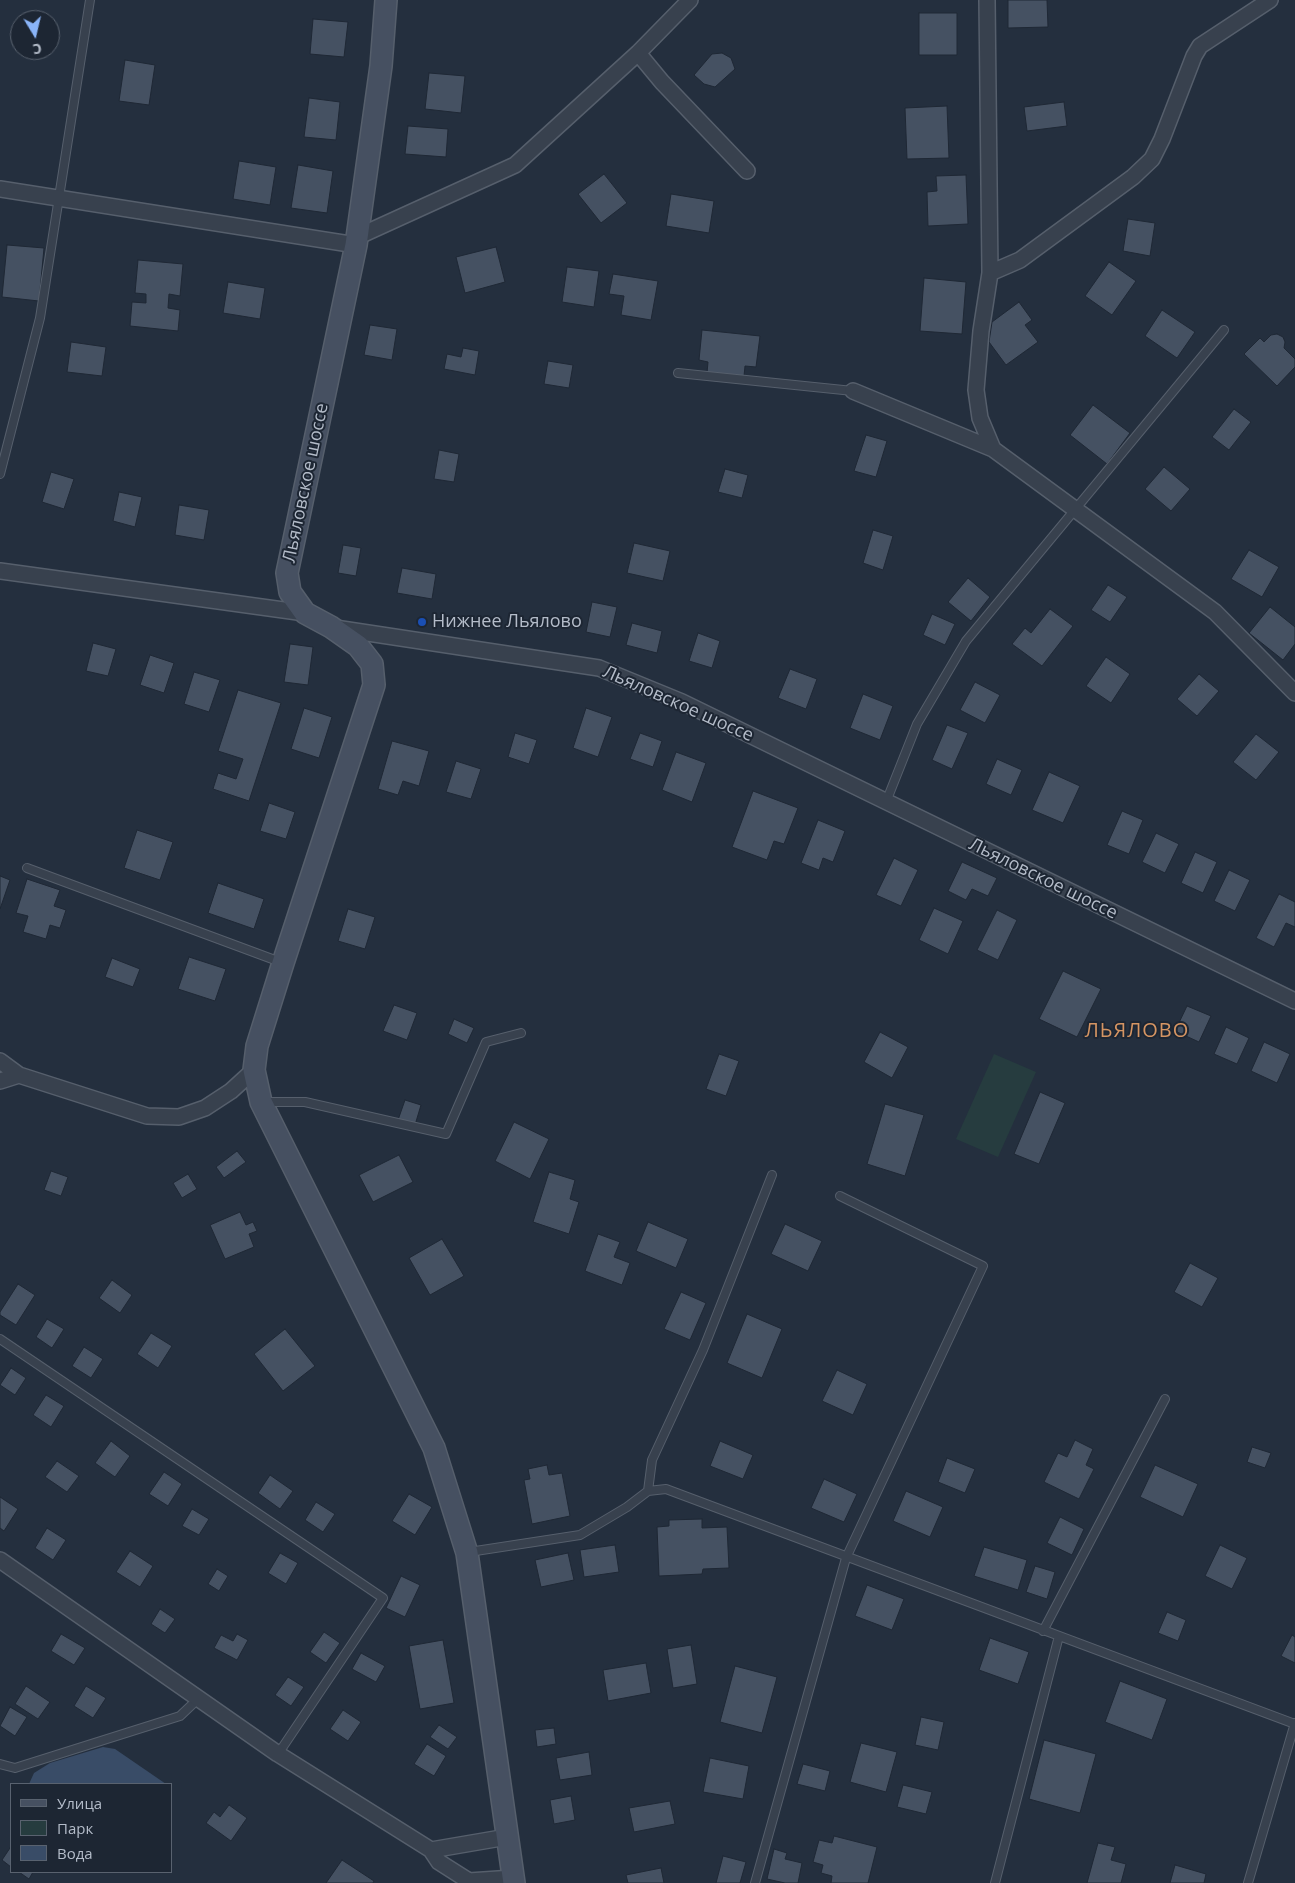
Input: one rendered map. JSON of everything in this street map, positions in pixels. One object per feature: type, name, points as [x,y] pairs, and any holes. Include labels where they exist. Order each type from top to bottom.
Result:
[{"type":"street","name":"Льяловское шоссе","points":[[386,0],[381,66],[357,241],[287,573],[290,592],[304,613],[331,627],[598,668],[682,702],[1295,1002]]},
{"type":"street","points":[[0,189],[357,241],[515,165],[638,53],[690,0]]},
{"type":"street","points":[[987,0],[990,273],[981,330],[976,390],[980,418],[993,449]]},
{"type":"street","points":[[990,273],[1020,260],[1133,177],[1152,158],[1162,139],[1194,56],[1200,46],[1270,0]]},
{"type":"street","points":[[638,53],[662,82],[747,171]]},
{"type":"street","points":[[853,392],[993,449],[1215,612],[1295,693]]},
{"type":"street","points":[[0,571],[304,613]]},
{"type":"street","points":[[0,1560],[278,1754],[431,1850],[439,1862],[469,1881],[513,1880],[467,1553],[434,1448],[261,1102],[254,1070],[257,1046],[283,962],[374,686],[372,664],[358,646],[331,627]]},
{"type":"street","points":[[0,1061],[19,1075],[148,1116],[179,1117],[205,1108],[231,1091],[254,1070]]},
{"type":"street","points":[[0,1081],[19,1075]]},
{"type":"street","points":[[431,1850],[507,1837]]},
{"type":"lane","points":[[0,474],[40,318],[90,0]]},
{"type":"lane","points":[[886,802],[917,724],[966,641],[1224,330]]},
{"type":"lane","points":[[678,373],[853,392]]},
{"type":"lane","points":[[27,868],[283,962]]},
{"type":"lane","points":[[261,1102],[305,1102],[446,1134],[486,1042],[521,1033]]},
{"type":"lane","points":[[648,1491],[652,1460],[703,1350],[772,1175]]},
{"type":"lane","points":[[755,1883],[846,1558],[983,1266],[840,1196]]},
{"type":"lane","points":[[0,1339],[383,1598],[278,1754]]},
{"type":"lane","points":[[1043,1631],[1165,1399]]},
{"type":"lane","points":[[467,1553],[580,1535],[627,1507],[648,1491],[666,1489],[846,1558],[1295,1724],[1248,1883]]},
{"type":"lane","points":[[995,1883],[1059,1636]]},
{"type":"lane","points":[[0,1764],[15,1768],[180,1716],[199,1698]]},
{"type":"green space","points":[[994,1054],[1036,1072],[998,1157],[956,1139]]},
{"type":"water","points":[[103,1747],[115,1749],[165,1783],[29,1783],[34,1773],[50,1763]]},
{"type":"building","points":[[1008,0],[1047,0],[1048,27],[1008,28]]},
{"type":"building","points":[[919,13],[957,13],[957,55],[919,55]]},
{"type":"building","points":[[313,19],[348,22],[344,57],[310,54]]},
{"type":"building","points":[[722,53],[731,58],[735,69],[715,87],[704,84],[694,75],[712,54]]},
{"type":"building","points":[[125,60],[155,65],[149,105],[119,101]]},
{"type":"building","points":[[429,73],[465,76],[461,113],[425,109]]},
{"type":"building","points":[[309,98],[340,102],[336,140],[304,137]]},
{"type":"building","points":[[1064,102],[1067,126],[1027,131],[1024,107]]},
{"type":"building","points":[[947,106],[949,158],[907,159],[905,108]]},
{"type":"building","points":[[408,126],[448,129],[446,157],[405,154]]},
{"type":"building","points":[[239,161],[276,167],[270,205],[233,199]]},
{"type":"building","points":[[298,165],[333,171],[327,213],[291,208]]},
{"type":"building","points":[[604,174],[627,203],[601,223],[578,194]]},
{"type":"building","points":[[966,175],[968,224],[928,226],[927,192],[937,191],[936,176]]},
{"type":"building","points":[[671,194],[714,201],[709,233],[666,226]]},
{"type":"building","points":[[1128,219],[1155,223],[1150,256],[1123,251]]},
{"type":"building","points":[[7,245],[44,248],[39,301],[2,297]]},
{"type":"building","points":[[496,247],[505,282],[465,293],[456,257]]},
{"type":"building","points":[[138,260],[183,264],[180,296],[169,294],[168,308],[180,310],[178,331],[130,326],[132,302],[146,303],[146,294],[135,293]]},
{"type":"building","points":[[1109,262],[1136,281],[1112,315],[1085,296]]},
{"type":"building","points":[[567,267],[599,271],[594,307],[562,302]]},
{"type":"building","points":[[613,274],[658,281],[651,320],[621,315],[624,296],[609,294]]},
{"type":"building","points":[[924,278],[966,282],[962,334],[920,331]]},
{"type":"building","points":[[228,282],[265,288],[260,319],[223,313]]},
{"type":"building","points":[[1019,302],[1032,320],[1025,325],[1038,342],[1006,365],[989,342],[992,322]]},
{"type":"building","points":[[1162,310],[1195,332],[1177,358],[1145,336]]},
{"type":"building","points":[[370,325],[397,329],[392,360],[364,355]]},
{"type":"building","points":[[702,330],[760,336],[756,367],[745,366],[744,376],[707,373],[708,362],[699,360]]},
{"type":"building","points":[[1277,334],[1283,337],[1285,342],[1284,348],[1295,359],[1295,367],[1277,386],[1244,354],[1260,338],[1264,342],[1271,335]]},
{"type":"building","points":[[71,342],[106,347],[102,376],[67,372]]},
{"type":"building","points":[[463,348],[479,351],[475,375],[444,369],[447,354],[461,357]]},
{"type":"building","points":[[548,361],[573,365],[569,388],[544,384]]},
{"type":"building","points":[[1093,405],[1130,433],[1107,464],[1070,435]]},
{"type":"building","points":[[1234,409],[1251,422],[1229,450],[1212,437]]},
{"type":"building","points":[[866,435],[887,441],[876,477],[854,471]]},
{"type":"building","points":[[439,450],[459,454],[454,482],[434,479]]},
{"type":"building","points":[[1164,467],[1190,489],[1171,511],[1145,489]]},
{"type":"building","points":[[725,469],[748,475],[742,498],[718,492]]},
{"type":"building","points":[[51,472],[74,479],[64,509],[42,502]]},
{"type":"building","points":[[119,492],[142,497],[135,527],[113,521]]},
{"type":"building","points":[[179,505],[209,510],[204,540],[175,535]]},
{"type":"building","points":[[873,530],[893,536],[883,570],[863,563]]},
{"type":"building","points":[[634,543],[670,551],[663,581],[627,573]]},
{"type":"building","points":[[343,545],[361,548],[356,576],[338,573]]},
{"type":"building","points":[[1249,550],[1279,567],[1262,597],[1231,579]]},
{"type":"building","points":[[402,568],[436,574],[432,599],[397,593]]},
{"type":"building","points":[[968,578],[990,597],[971,621],[948,602]]},
{"type":"building","points":[[1108,585],[1127,597],[1110,622],[1091,610]]},
{"type":"building","points":[[592,602],[617,607],[610,637],[586,632]]},
{"type":"building","points":[[1270,607],[1295,627],[1295,644],[1283,660],[1249,633]]},
{"type":"building","points":[[1050,609],[1073,626],[1042,666],[1012,644],[1025,628],[1031,633]]},
{"type":"building","points":[[932,614],[955,624],[945,645],[923,635]]},
{"type":"building","points":[[632,623],[662,631],[657,653],[626,645]]},
{"type":"building","points":[[698,633],[720,641],[712,668],[689,661]]},
{"type":"building","points":[[93,643],[116,649],[108,676],[86,671]]},
{"type":"building","points":[[290,644],[313,647],[308,685],[284,682]]},
{"type":"building","points":[[150,655],[174,663],[164,693],[140,685]]},
{"type":"building","points":[[1106,657],[1130,674],[1111,703],[1086,686]]},
{"type":"building","points":[[790,669],[817,679],[806,709],[778,698]]},
{"type":"building","points":[[194,672],[220,680],[209,712],[184,704]]},
{"type":"building","points":[[1199,674],[1219,691],[1197,716],[1177,699]]},
{"type":"building","points":[[975,682],[1000,695],[985,723],[960,710]]},
{"type":"building","points":[[238,690],[281,703],[249,801],[213,789],[218,773],[236,779],[243,759],[218,751]]},
{"type":"building","points":[[863,694],[893,706],[880,740],[850,728]]},
{"type":"building","points":[[304,708],[332,717],[319,758],[291,749]]},
{"type":"building","points":[[586,708],[612,717],[598,757],[573,748]]},
{"type":"building","points":[[947,725],[968,733],[952,769],[932,760]]},
{"type":"building","points":[[515,733],[537,740],[529,764],[508,757]]},
{"type":"building","points":[[640,733],[662,741],[653,767],[630,759]]},
{"type":"building","points":[[1256,734],[1279,752],[1256,780],[1233,762]]},
{"type":"building","points":[[392,741],[429,751],[419,786],[403,781],[398,795],[378,789]]},
{"type":"building","points":[[676,752],[706,763],[692,802],[662,790]]},
{"type":"building","points":[[997,759],[1022,770],[1011,795],[986,784]]},
{"type":"building","points":[[456,761],[481,769],[471,799],[446,792]]},
{"type":"building","points":[[1049,772],[1080,786],[1063,823],[1032,810]]},
{"type":"building","points":[[753,791],[798,808],[784,844],[774,841],[767,860],[732,847]]},
{"type":"building","points":[[269,803],[295,812],[286,839],[260,831]]},
{"type":"building","points":[[1122,811],[1143,820],[1129,854],[1107,845]]},
{"type":"building","points":[[818,820],[845,831],[833,862],[823,858],[819,870],[801,863]]},
{"type":"building","points":[[137,830],[173,842],[160,880],[124,868]]},
{"type":"building","points":[[1156,833],[1179,844],[1165,873],[1142,862]]},
{"type":"building","points":[[1195,852],[1217,862],[1203,893],[1181,883]]},
{"type":"building","points":[[894,858],[918,870],[901,906],[876,895]]},
{"type":"building","points":[[962,862],[997,878],[988,896],[972,889],[966,900],[948,891]]},
{"type":"building","points":[[1229,870],[1250,880],[1235,911],[1214,901]]},
{"type":"building","points":[[0,876],[10,880],[0,909]]},
{"type":"building","points":[[27,879],[60,890],[54,906],[66,910],[60,928],[50,925],[46,939],[23,932],[28,916],[16,913]]},
{"type":"building","points":[[218,883],[264,899],[254,929],[208,913]]},
{"type":"building","points":[[1279,894],[1295,902],[1295,927],[1286,923],[1274,947],[1256,938]]},
{"type":"building","points":[[934,908],[963,921],[948,954],[919,940]]},
{"type":"building","points":[[348,909],[375,917],[365,949],[338,941]]},
{"type":"building","points":[[997,910],[1017,920],[998,960],[977,950]]},
{"type":"building","points":[[189,957],[226,969],[215,1001],[178,989]]},
{"type":"building","points":[[112,958],[140,969],[133,987],[105,977]]},
{"type":"building","points":[[1063,971],[1101,989],[1077,1037],[1039,1019]]},
{"type":"building","points":[[394,1005],[417,1013],[407,1040],[383,1031]]},
{"type":"building","points":[[1187,1006],[1211,1016],[1199,1042],[1175,1031]]},
{"type":"building","points":[[454,1019],[474,1028],[467,1043],[448,1034]]},
{"type":"building","points":[[1226,1027],[1249,1038],[1237,1064],[1214,1054]]},
{"type":"building","points":[[880,1032],[908,1047],[892,1078],[864,1062]]},
{"type":"building","points":[[1264,1042],[1290,1054],[1277,1083],[1251,1071]]},
{"type":"building","points":[[719,1054],[739,1061],[726,1096],[706,1089]]},
{"type":"building","points":[[1040,1092],[1065,1103],[1039,1164],[1014,1154]]},
{"type":"building","points":[[405,1100],[421,1105],[415,1125],[398,1120]]},
{"type":"building","points":[[885,1104],[924,1115],[905,1176],[867,1164]]},
{"type":"building","points":[[514,1122],[549,1139],[530,1179],[495,1161]]},
{"type":"building","points":[[237,1151],[246,1162],[224,1178],[216,1167]]},
{"type":"building","points":[[399,1155],[413,1182],[373,1202],[359,1175]]},
{"type":"building","points":[[51,1171],[68,1177],[61,1196],[44,1190]]},
{"type":"building","points":[[549,1172],[575,1180],[570,1199],[579,1202],[569,1234],[533,1222]]},
{"type":"building","points":[[188,1174],[197,1189],[182,1198],[173,1183]]},
{"type":"building","points":[[240,1212],[246,1225],[253,1222],[257,1231],[249,1234],[254,1247],[225,1259],[210,1225]]},
{"type":"building","points":[[648,1222],[688,1239],[676,1268],[636,1251]]},
{"type":"building","points":[[785,1224],[822,1241],[808,1271],[771,1254]]},
{"type":"building","points":[[598,1234],[620,1242],[614,1257],[630,1263],[622,1285],[585,1271]]},
{"type":"building","points":[[442,1239],[464,1276],[430,1295],[409,1258]]},
{"type":"building","points":[[1190,1263],[1218,1278],[1202,1307],[1174,1292]]},
{"type":"building","points":[[112,1280],[132,1295],[120,1313],[99,1298]]},
{"type":"building","points":[[18,1284],[35,1295],[16,1325],[0,1315],[0,1312]]},
{"type":"building","points":[[681,1292],[706,1303],[690,1340],[664,1329]]},
{"type":"building","points":[[747,1314],[782,1329],[762,1378],[727,1363]]},
{"type":"building","points":[[47,1319],[64,1329],[52,1348],[36,1337]]},
{"type":"building","points":[[285,1329],[315,1366],[283,1391],[254,1354]]},
{"type":"building","points":[[151,1333],[172,1346],[158,1368],[137,1354]]},
{"type":"building","points":[[84,1347],[103,1359],[91,1378],[72,1366]]},
{"type":"building","points":[[11,1368],[26,1378],[15,1395],[0,1385]]},
{"type":"building","points":[[837,1370],[867,1384],[853,1415],[822,1401]]},
{"type":"building","points":[[46,1395],[64,1406],[51,1427],[33,1415]]},
{"type":"building","points":[[1075,1440],[1093,1449],[1086,1465],[1094,1469],[1079,1499],[1044,1482],[1058,1453],[1067,1457]]},
{"type":"building","points":[[111,1441],[130,1456],[115,1477],[95,1463]]},
{"type":"building","points":[[720,1441],[753,1455],[743,1479],[710,1466]]},
{"type":"building","points":[[1252,1447],[1271,1453],[1265,1468],[1247,1462]]},
{"type":"building","points":[[947,1458],[975,1469],[965,1493],[938,1482]]},
{"type":"building","points":[[57,1461],[79,1476],[67,1492],[45,1477]]},
{"type":"building","points":[[547,1465],[549,1475],[562,1473],[570,1516],[532,1524],[524,1480],[530,1479],[528,1469]]},
{"type":"building","points":[[1155,1465],[1198,1484],[1183,1517],[1140,1497]]},
{"type":"building","points":[[164,1472],[182,1484],[168,1506],[149,1494]]},
{"type":"building","points":[[270,1475],[293,1491],[280,1509],[258,1493]]},
{"type":"building","points":[[824,1479],[857,1494],[844,1522],[811,1508]]},
{"type":"building","points":[[906,1491],[943,1507],[930,1537],[893,1521]]},
{"type":"building","points":[[409,1494],[432,1507],[415,1535],[392,1521]]},
{"type":"building","points":[[0,1497],[18,1509],[4,1531],[0,1528]]},
{"type":"building","points":[[316,1502],[335,1514],[323,1532],[305,1520]]},
{"type":"building","points":[[192,1509],[209,1519],[199,1535],[182,1526]]},
{"type":"building","points":[[1060,1517],[1084,1529],[1072,1555],[1047,1543]]},
{"type":"building","points":[[702,1519],[702,1528],[727,1527],[729,1568],[703,1569],[702,1574],[659,1576],[657,1527],[669,1526],[669,1520]]},
{"type":"building","points":[[47,1528],[66,1540],[53,1560],[35,1548]]},
{"type":"building","points":[[615,1545],[619,1572],[584,1577],[580,1550]]},
{"type":"building","points":[[1220,1545],[1247,1558],[1232,1589],[1205,1576]]},
{"type":"building","points":[[984,1547],[1027,1560],[1018,1590],[974,1576]]},
{"type":"building","points":[[130,1551],[153,1566],[140,1587],[116,1572]]},
{"type":"building","points":[[280,1553],[298,1563],[286,1584],[268,1573]]},
{"type":"building","points":[[568,1553],[574,1580],[541,1587],[535,1560]]},
{"type":"building","points":[[1035,1566],[1055,1572],[1047,1599],[1026,1592]]},
{"type":"building","points":[[217,1569],[228,1576],[219,1591],[208,1584]]},
{"type":"building","points":[[401,1576],[420,1585],[405,1617],[386,1608]]},
{"type":"building","points":[[867,1585],[904,1599],[892,1630],[855,1616]]},
{"type":"building","points":[[160,1609],[175,1619],[165,1633],[151,1624]]},
{"type":"building","points":[[1167,1612],[1186,1620],[1178,1641],[1158,1633]]},
{"type":"building","points":[[324,1632],[340,1643],[326,1663],[310,1652]]},
{"type":"building","points":[[61,1634],[85,1648],[74,1665],[51,1651]]},
{"type":"building","points":[[237,1634],[248,1640],[237,1660],[214,1648],[221,1635],[233,1641]]},
{"type":"building","points":[[1292,1635],[1295,1637],[1295,1663],[1281,1656]]},
{"type":"building","points":[[990,1638],[1029,1652],[1018,1684],[979,1670]]},
{"type":"building","points":[[443,1640],[454,1703],[420,1709],[409,1646]]},
{"type":"building","points":[[691,1645],[697,1684],[673,1688],[667,1649]]},
{"type":"building","points":[[361,1653],[385,1666],[376,1682],[352,1669]]},
{"type":"building","points":[[646,1663],[651,1693],[608,1701],[603,1670]]},
{"type":"building","points":[[735,1666],[777,1677],[762,1733],[720,1722]]},
{"type":"building","points":[[288,1677],[304,1687],[291,1706],[275,1695]]},
{"type":"building","points":[[1120,1681],[1167,1699],[1152,1740],[1105,1722]]},
{"type":"building","points":[[26,1686],[50,1702],[38,1719],[15,1704]]},
{"type":"building","points":[[86,1686],[106,1698],[93,1718],[74,1706]]},
{"type":"building","points":[[10,1707],[27,1717],[15,1736],[0,1726]]},
{"type":"building","points":[[343,1710],[361,1722],[348,1741],[330,1729]]},
{"type":"building","points":[[921,1717],[944,1722],[938,1750],[915,1745]]},
{"type":"building","points":[[439,1725],[457,1737],[448,1749],[430,1737]]},
{"type":"building","points":[[554,1728],[556,1744],[537,1747],[535,1730]]},
{"type":"building","points":[[1044,1740],[1096,1754],[1080,1813],[1029,1799]]},
{"type":"building","points":[[861,1743],[897,1752],[886,1792],[850,1782]]},
{"type":"building","points":[[427,1744],[446,1756],[434,1776],[414,1764]]},
{"type":"building","points":[[589,1752],[592,1775],[560,1780],[556,1758]]},
{"type":"building","points":[[710,1758],[749,1766],[743,1799],[703,1792]]},
{"type":"building","points":[[803,1764],[830,1771],[825,1791],[797,1784]]},
{"type":"building","points":[[903,1785],[932,1792],[926,1814],[897,1807]]},
{"type":"building","points":[[571,1796],[575,1820],[554,1824],[550,1800]]},
{"type":"building","points":[[670,1801],[675,1824],[634,1832],[629,1808]]},
{"type":"building","points":[[229,1805],[247,1818],[231,1841],[206,1823],[214,1812],[220,1817]]},
{"type":"building","points":[[834,1836],[877,1847],[868,1883],[831,1883],[832,1876],[821,1873],[823,1865],[813,1862],[819,1840],[832,1843]]},
{"type":"building","points":[[1098,1843],[1115,1847],[1111,1860],[1126,1864],[1121,1883],[1087,1883]]},
{"type":"building","points":[[10,1848],[10,1866],[2,1860]]},
{"type":"building","points":[[774,1849],[787,1853],[785,1859],[802,1863],[798,1883],[785,1883],[767,1879]]},
{"type":"building","points":[[723,1856],[746,1862],[740,1883],[716,1883]]},
{"type":"building","points":[[342,1860],[374,1881],[373,1883],[326,1883]]},
{"type":"building","points":[[1175,1865],[1206,1874],[1204,1883],[1170,1883]]},
{"type":"building","points":[[661,1868],[664,1883],[628,1883],[626,1875]]},
{"type":"building","points":[[20,1873],[32,1873],[29,1879]]},
{"type":"place","name":"Нижнее Льялово","points":[[422,622]]},
{"type":"district","name":"ЛЬЯЛОВО","points":[[1137,1031]]}]
